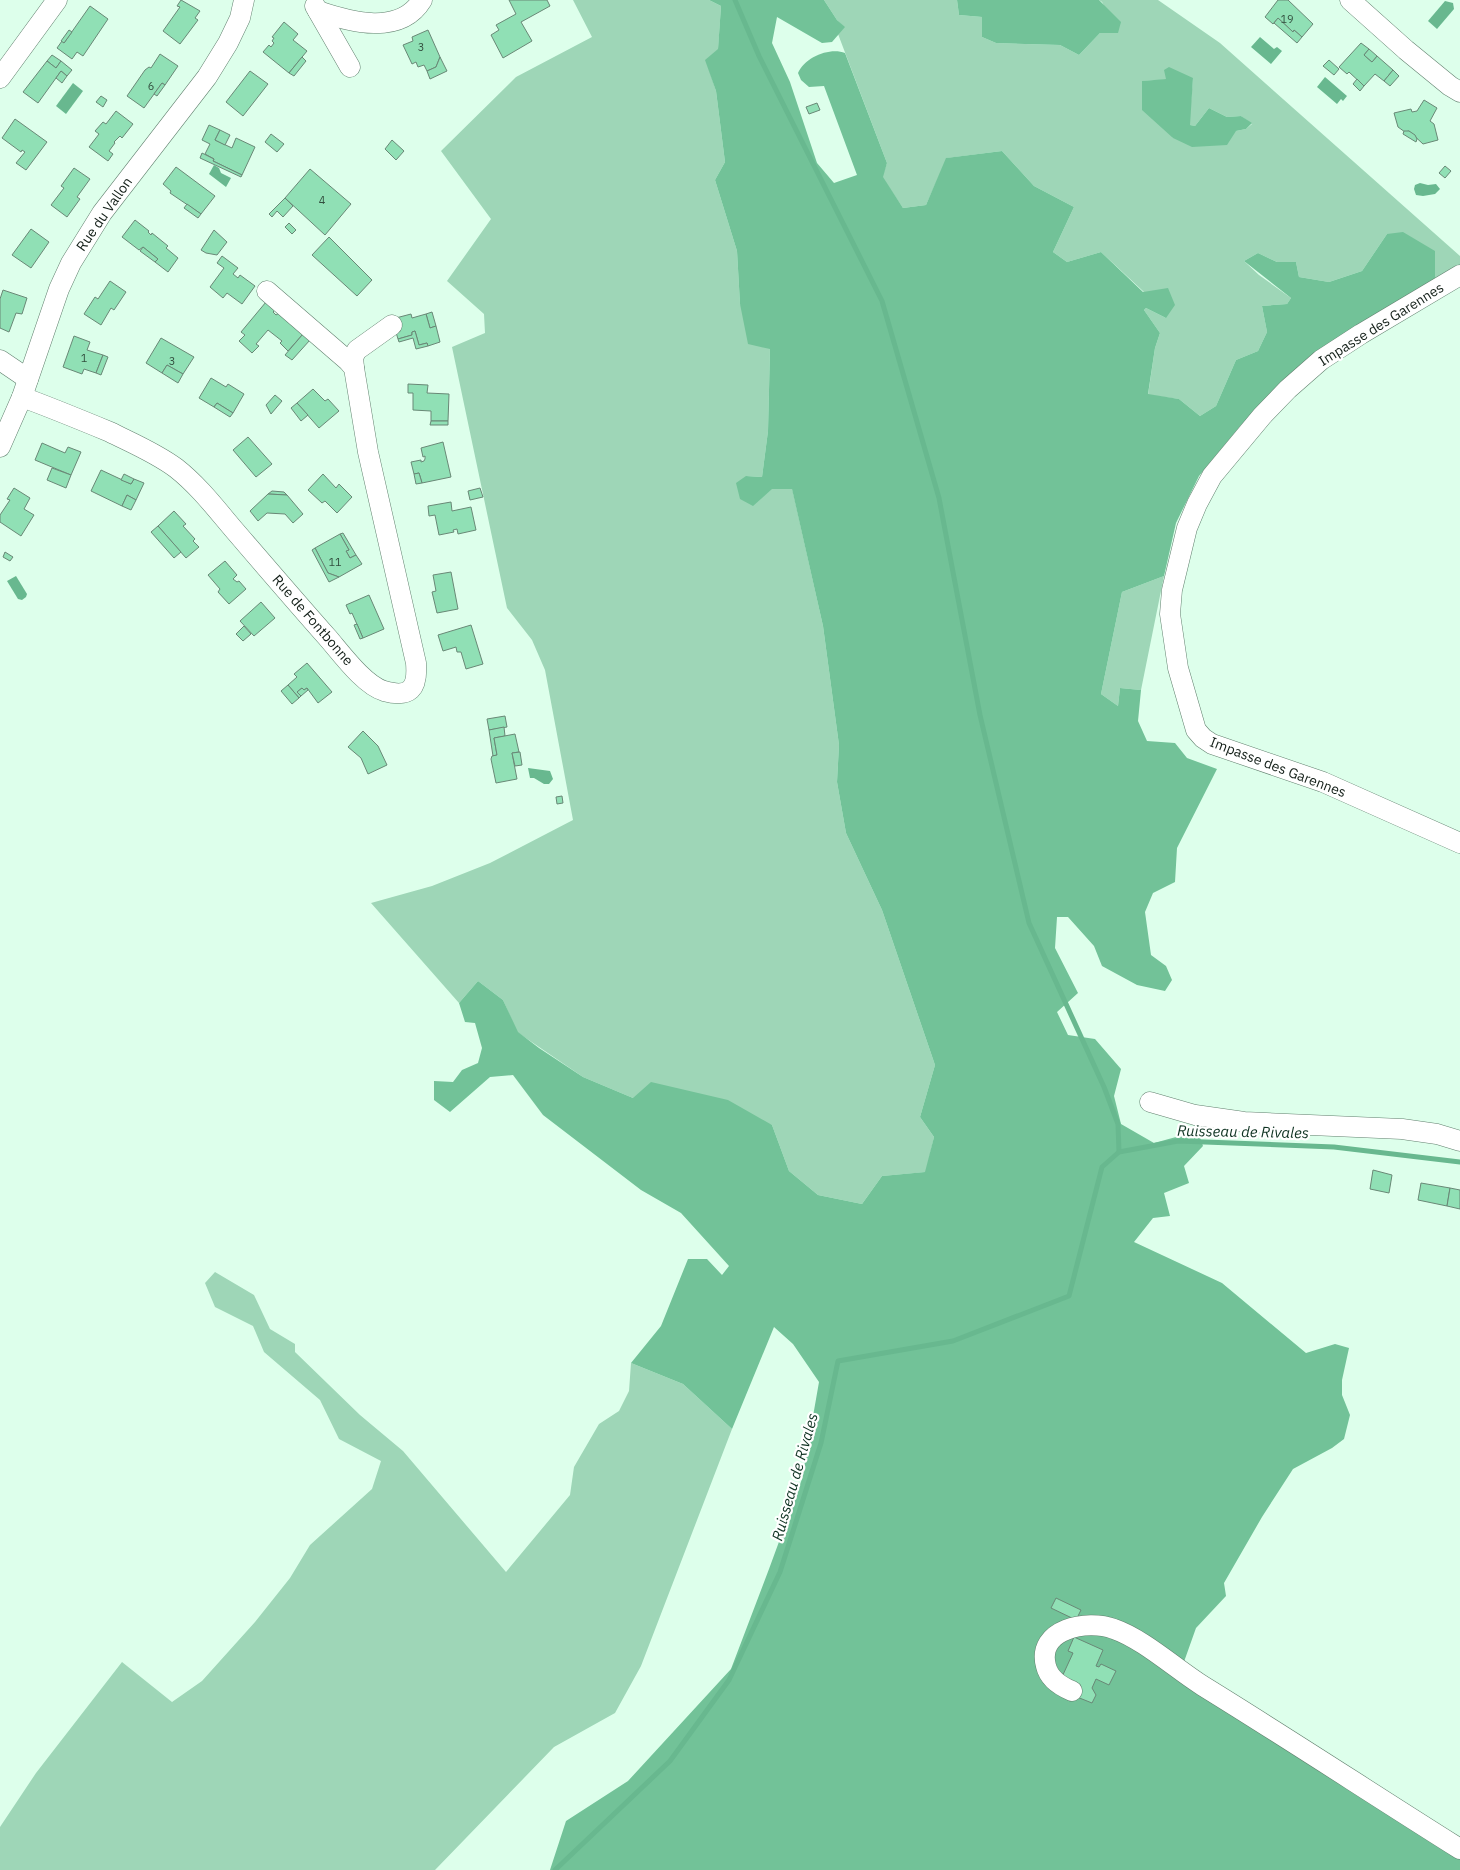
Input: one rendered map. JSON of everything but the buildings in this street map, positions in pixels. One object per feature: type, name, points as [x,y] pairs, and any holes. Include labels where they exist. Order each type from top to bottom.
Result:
[{"type":"street","points":[[0,78],[57,0]]},
{"type":"street","name":"Rue du Vallon","points":[[0,447],[25,388],[59,289],[82,242],[102,213],[207,77],[228,44],[240,18],[244,0]]},
{"type":"street","points":[[314,6],[345,20],[388,23],[406,15],[420,4],[422,0]]},
{"type":"street","points":[[1350,0],[1443,80],[1460,92]]},
{"type":"street","points":[[314,6],[350,67]]},
{"type":"street","name":"Impasse des Garennes","points":[[1460,275],[1321,360],[1288,389],[1233,448],[1212,476],[1187,528],[1172,590],[1170,614],[1178,668],[1196,730],[1203,738],[1212,744],[1323,782],[1460,843]]},
{"type":"street","points":[[267,291],[354,368]]},
{"type":"street","points":[[354,368],[354,357],[357,350],[392,326]]},
{"type":"street","name":"Rue de Fontbonne","points":[[0,360],[25,388],[58,410],[129,441],[157,455],[177,468],[205,497],[343,656],[372,686],[389,692],[407,693],[414,688],[417,678],[416,663],[368,452],[354,368]]},
{"type":"street","points":[[1150,1102],[1195,1115],[1244,1122],[1402,1129],[1437,1134],[1460,1141]]},
{"type":"street","points":[[1072,1691],[1062,1687],[1053,1679],[1047,1669],[1044,1658],[1045,1648],[1050,1640],[1060,1632],[1074,1627],[1092,1625],[1112,1628],[1129,1636],[1185,1674],[1460,1848]]},
{"type":"shaded area","points":[[573,0],[709,0],[721,6],[718,50],[706,60],[716,91],[725,162],[715,180],[737,251],[740,304],[770,348],[768,431],[762,477],[746,476],[772,489],[792,488],[823,626],[839,745],[837,782],[846,833],[882,910],[935,1065],[920,1117],[934,1137],[926,1172],[882,1176],[862,1204],[818,1195],[789,1171],[772,1125],[633,1098],[583,1077],[517,1032],[503,1000],[478,981],[459,1003],[371,903],[432,886],[490,863],[573,820],[545,670],[532,640],[507,608],[452,347],[485,333],[484,314],[447,281],[491,219],[441,151],[516,77],[592,37]]},
{"type":"shaded area","points":[[709,0],[824,0],[837,20],[845,27],[832,42],[822,43],[777,17],[772,43],[790,82],[817,163],[834,183],[857,175],[824,86],[809,87],[801,80],[798,73],[801,67],[812,58],[825,52],[839,51],[845,53],[887,163],[883,177],[903,208],[926,205],[946,158],[1002,151],[1034,186],[1074,207],[1053,252],[1067,262],[1101,252],[1143,292],[1168,288],[1175,305],[1166,318],[1146,308],[1144,310],[1160,333],[1155,348],[1148,394],[1179,399],[1200,416],[1216,406],[1236,360],[1258,351],[1267,332],[1262,306],[1287,304],[1291,298],[1244,261],[1258,253],[1277,262],[1296,262],[1299,277],[1329,282],[1362,271],[1387,234],[1403,232],[1435,251],[1435,280],[1274,394],[1241,425],[1199,476],[1176,523],[1164,576],[1122,592],[1101,694],[1118,706],[1120,688],[1141,690],[1138,721],[1147,741],[1175,743],[1187,758],[1217,769],[1177,848],[1175,882],[1153,893],[1145,912],[1151,955],[1166,966],[1172,980],[1165,991],[1137,985],[1102,966],[1094,946],[1068,917],[1057,917],[1055,948],[1078,993],[1057,1012],[1068,1035],[1095,1039],[1121,1069],[1114,1096],[1121,1124],[1154,1143],[1198,1131],[1203,1146],[1184,1166],[1189,1183],[1164,1193],[1170,1216],[1153,1218],[1134,1242],[1222,1283],[1306,1353],[1335,1344],[1349,1348],[1342,1380],[1342,1395],[1350,1415],[1344,1439],[1332,1448],[1293,1469],[1262,1517],[1224,1583],[1226,1596],[1196,1628],[1180,1673],[1460,1855],[1460,1870],[550,1870],[566,1821],[628,1781],[731,1669],[802,1479],[819,1382],[793,1344],[774,1327],[732,1429],[683,1384],[631,1363],[661,1326],[688,1259],[707,1259],[722,1275],[729,1266],[681,1213],[641,1190],[543,1115],[513,1075],[490,1077],[450,1112],[434,1100],[434,1081],[453,1082],[462,1070],[478,1063],[482,1048],[475,1023],[465,1022],[459,1003],[478,981],[503,1000],[518,1032],[539,1048],[583,1077],[633,1098],[651,1082],[728,1100],[772,1125],[789,1171],[818,1195],[862,1204],[882,1176],[925,1172],[934,1137],[920,1117],[935,1065],[882,910],[846,833],[837,782],[839,745],[823,626],[792,489],[772,489],[753,506],[740,499],[736,483],[746,476],[762,477],[768,431],[770,349],[748,344],[740,304],[737,251],[715,180],[725,162],[716,91],[705,60],[718,49],[721,6]]},
{"type":"shaded area","points":[[824,0],[957,0],[959,15],[982,17],[982,37],[996,43],[1060,45],[1079,55],[1100,33],[1118,32],[1102,2],[1099,0],[1158,0],[1220,43],[1460,256],[1460,267],[1435,280],[1387,234],[1362,271],[1329,282],[1299,277],[1296,262],[1277,262],[1258,253],[1244,261],[1259,275],[1291,298],[1287,304],[1262,306],[1267,332],[1258,351],[1236,360],[1216,406],[1200,416],[1179,399],[1148,395],[1155,348],[1160,333],[1144,310],[1146,308],[1166,318],[1144,292],[1101,252],[1067,262],[1053,252],[1074,207],[1034,186],[1002,151],[947,158],[926,205],[903,208],[882,177],[887,163],[838,34],[844,27]],"holes":[[[1193,78],[1189,125],[1195,126],[1209,108],[1227,117],[1241,116],[1252,124],[1246,129],[1236,131],[1173,138],[1143,81]]]},
{"type":"shaded area","points":[[957,0],[1099,0],[1121,22],[1118,33],[1100,33],[1079,55],[1060,45],[996,43],[982,37],[982,17],[959,15]]},
{"type":"shaded area","points":[[1445,1],[1453,3],[1454,9],[1437,29],[1428,21]]},
{"type":"shaded area","points":[[1260,37],[1274,49],[1277,47],[1282,51],[1271,64],[1251,47]]},
{"type":"shaded area","points":[[1169,67],[1193,78],[1190,125],[1195,126],[1209,108],[1227,117],[1241,116],[1252,123],[1246,129],[1236,131],[1227,145],[1192,147],[1173,138],[1142,110],[1142,81],[1166,79],[1164,70]]},
{"type":"shaded area","points":[[1325,77],[1347,96],[1343,101],[1341,99],[1337,104],[1317,87]]},
{"type":"shaded area","points":[[73,83],[83,91],[66,114],[56,106]]},
{"type":"shaded area","points":[[214,165],[219,168],[221,173],[231,178],[226,187],[209,174]]},
{"type":"shaded area","points":[[1420,183],[1436,184],[1440,189],[1435,194],[1416,195],[1415,185]]},
{"type":"shaded area","points":[[16,576],[27,594],[22,600],[18,599],[7,581]]},
{"type":"shaded area","points":[[1164,576],[1141,690],[1120,688],[1118,706],[1101,694],[1122,592]]},
{"type":"shaded area","points":[[528,768],[550,771],[553,779],[549,784],[544,784],[534,778],[530,778]]},
{"type":"shaded area","points":[[215,1272],[254,1295],[270,1329],[295,1344],[295,1352],[360,1415],[403,1451],[506,1572],[570,1495],[574,1467],[599,1424],[619,1411],[629,1391],[631,1363],[683,1384],[732,1429],[641,1666],[615,1713],[554,1747],[435,1870],[0,1870],[0,1827],[36,1773],[122,1662],[172,1702],[202,1681],[255,1622],[290,1578],[310,1545],[372,1489],[381,1461],[339,1439],[320,1400],[264,1352],[253,1326],[215,1307],[205,1283]]},
{"type":"waterway","points":[[735,0],[759,56],[882,301],[939,498],[980,715],[1029,923],[1104,1087],[1118,1124],[1119,1152]]},
{"type":"waterway","name":"Ruisseau de Rivales","points":[[555,1870],[670,1761],[729,1680],[780,1572],[821,1443],[838,1361],[953,1341],[1069,1296],[1102,1167],[1119,1152],[1178,1141],[1334,1147],[1460,1162]]}]
